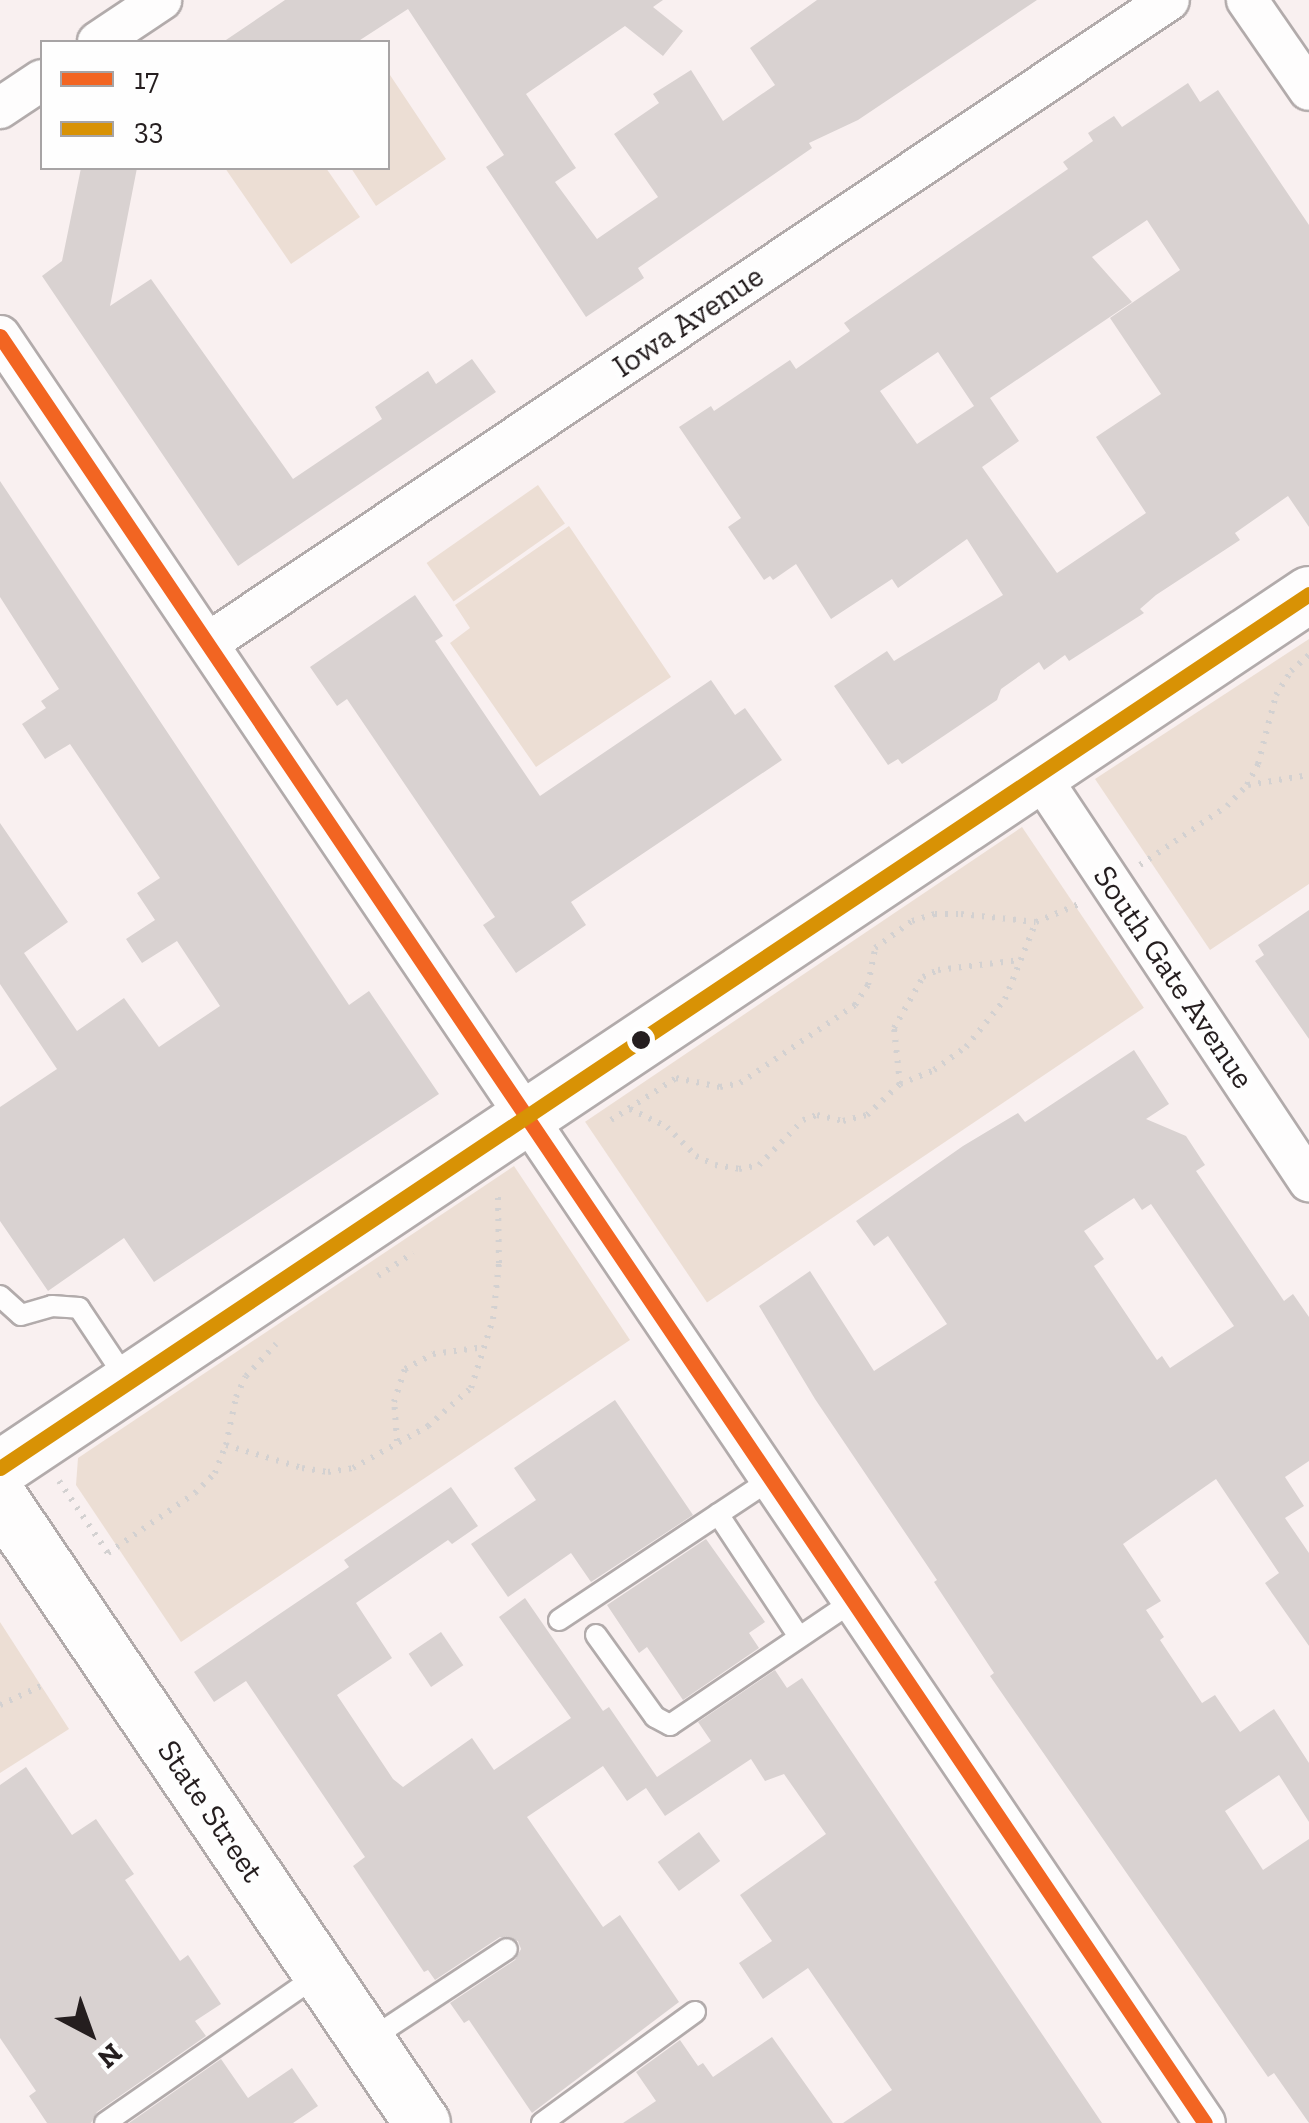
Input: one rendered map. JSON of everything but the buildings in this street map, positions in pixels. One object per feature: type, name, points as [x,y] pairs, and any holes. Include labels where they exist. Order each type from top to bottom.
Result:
[{"type":"street","points":[[101,40],[161,0]]},
{"type":"street","name":"Iowa Avenue","points":[[208,643],[1169,0]]},
{"type":"street","points":[[1246,0],[1309,90]]},
{"type":"street","points":[[0,108],[40,81]]},
{"type":"street","points":[[0,336],[1205,2123]]},
{"type":"street","points":[[0,1468],[1309,594]]},
{"type":"street","name":"South Gate Avenue","points":[[1039,775],[1309,1181]]},
{"type":"street","name":"State Street","points":[[0,1499],[422,2123]]},
{"type":"lane","points":[[0,1296],[21,1315],[52,1306],[79,1308],[128,1382]]},
{"type":"lane","points":[[559,1620],[771,1479]]},
{"type":"lane","points":[[718,1514],[799,1637]]},
{"type":"lane","points":[[596,1635],[655,1717],[670,1726],[853,1601]]},
{"type":"lane","points":[[367,2042],[507,1949]]},
{"type":"lane","points":[[105,2123],[320,1973]]},
{"type":"lane","points":[[542,2123],[695,2012]]},
{"type":"path","points":[[1136,868],[1227,806],[1246,785],[1258,764],[1276,695],[1291,671],[1309,655]]},
{"type":"path","points":[[1246,785],[1309,774]]},
{"type":"path","points":[[600,1125],[676,1078],[694,1078],[720,1086],[740,1083],[754,1074],[856,1005],[868,985],[875,948],[912,921],[935,914],[961,914],[1036,922],[1090,897]]},
{"type":"path","points":[[629,1109],[667,1127],[696,1156],[715,1165],[739,1169],[769,1160],[804,1120],[817,1115],[843,1120],[867,1115],[900,1084],[934,1070],[966,1047],[1005,999],[1036,922]]},
{"type":"path","points":[[900,1084],[894,1028],[922,977],[938,970],[1019,960]]},
{"type":"path","points":[[482,1207],[512,1183]]},
{"type":"path","points":[[226,1445],[328,1472],[352,1468],[428,1426],[471,1388],[485,1347],[500,1263],[498,1196]]},
{"type":"path","points":[[371,1280],[418,1249]]},
{"type":"path","points":[[58,1480],[108,1553],[196,1493],[215,1474],[236,1397],[246,1376],[278,1341]]},
{"type":"path","points":[[397,1441],[394,1402],[405,1370],[434,1354],[485,1347]]},
{"type":"path","points":[[0,1705],[42,1686]]},
{"type":"shaded area","points":[[390,75],[446,159],[376,206],[352,170],[390,170]]},
{"type":"shaded area","points":[[226,170],[327,170],[360,217],[291,264]]},
{"type":"shaded area","points":[[538,485],[565,524],[454,602],[427,563]]},
{"type":"shaded area","points":[[569,526],[671,677],[536,767],[450,643],[470,628],[455,605]]},
{"type":"shaded area","points":[[1309,639],[1309,884],[1210,950],[1095,779]]},
{"type":"shaded area","points":[[1022,827],[1144,1008],[707,1302],[585,1122]]},
{"type":"shaded area","points":[[514,1166],[630,1340],[181,1642],[76,1485],[78,1458]]},
{"type":"shaded area","points":[[0,1622],[69,1729],[0,1773]]},
{"type":"transit line","name":"17","points":[[0,336],[1205,2123]]},
{"type":"transit line","name":"33","points":[[0,1468],[1309,594]]}]
